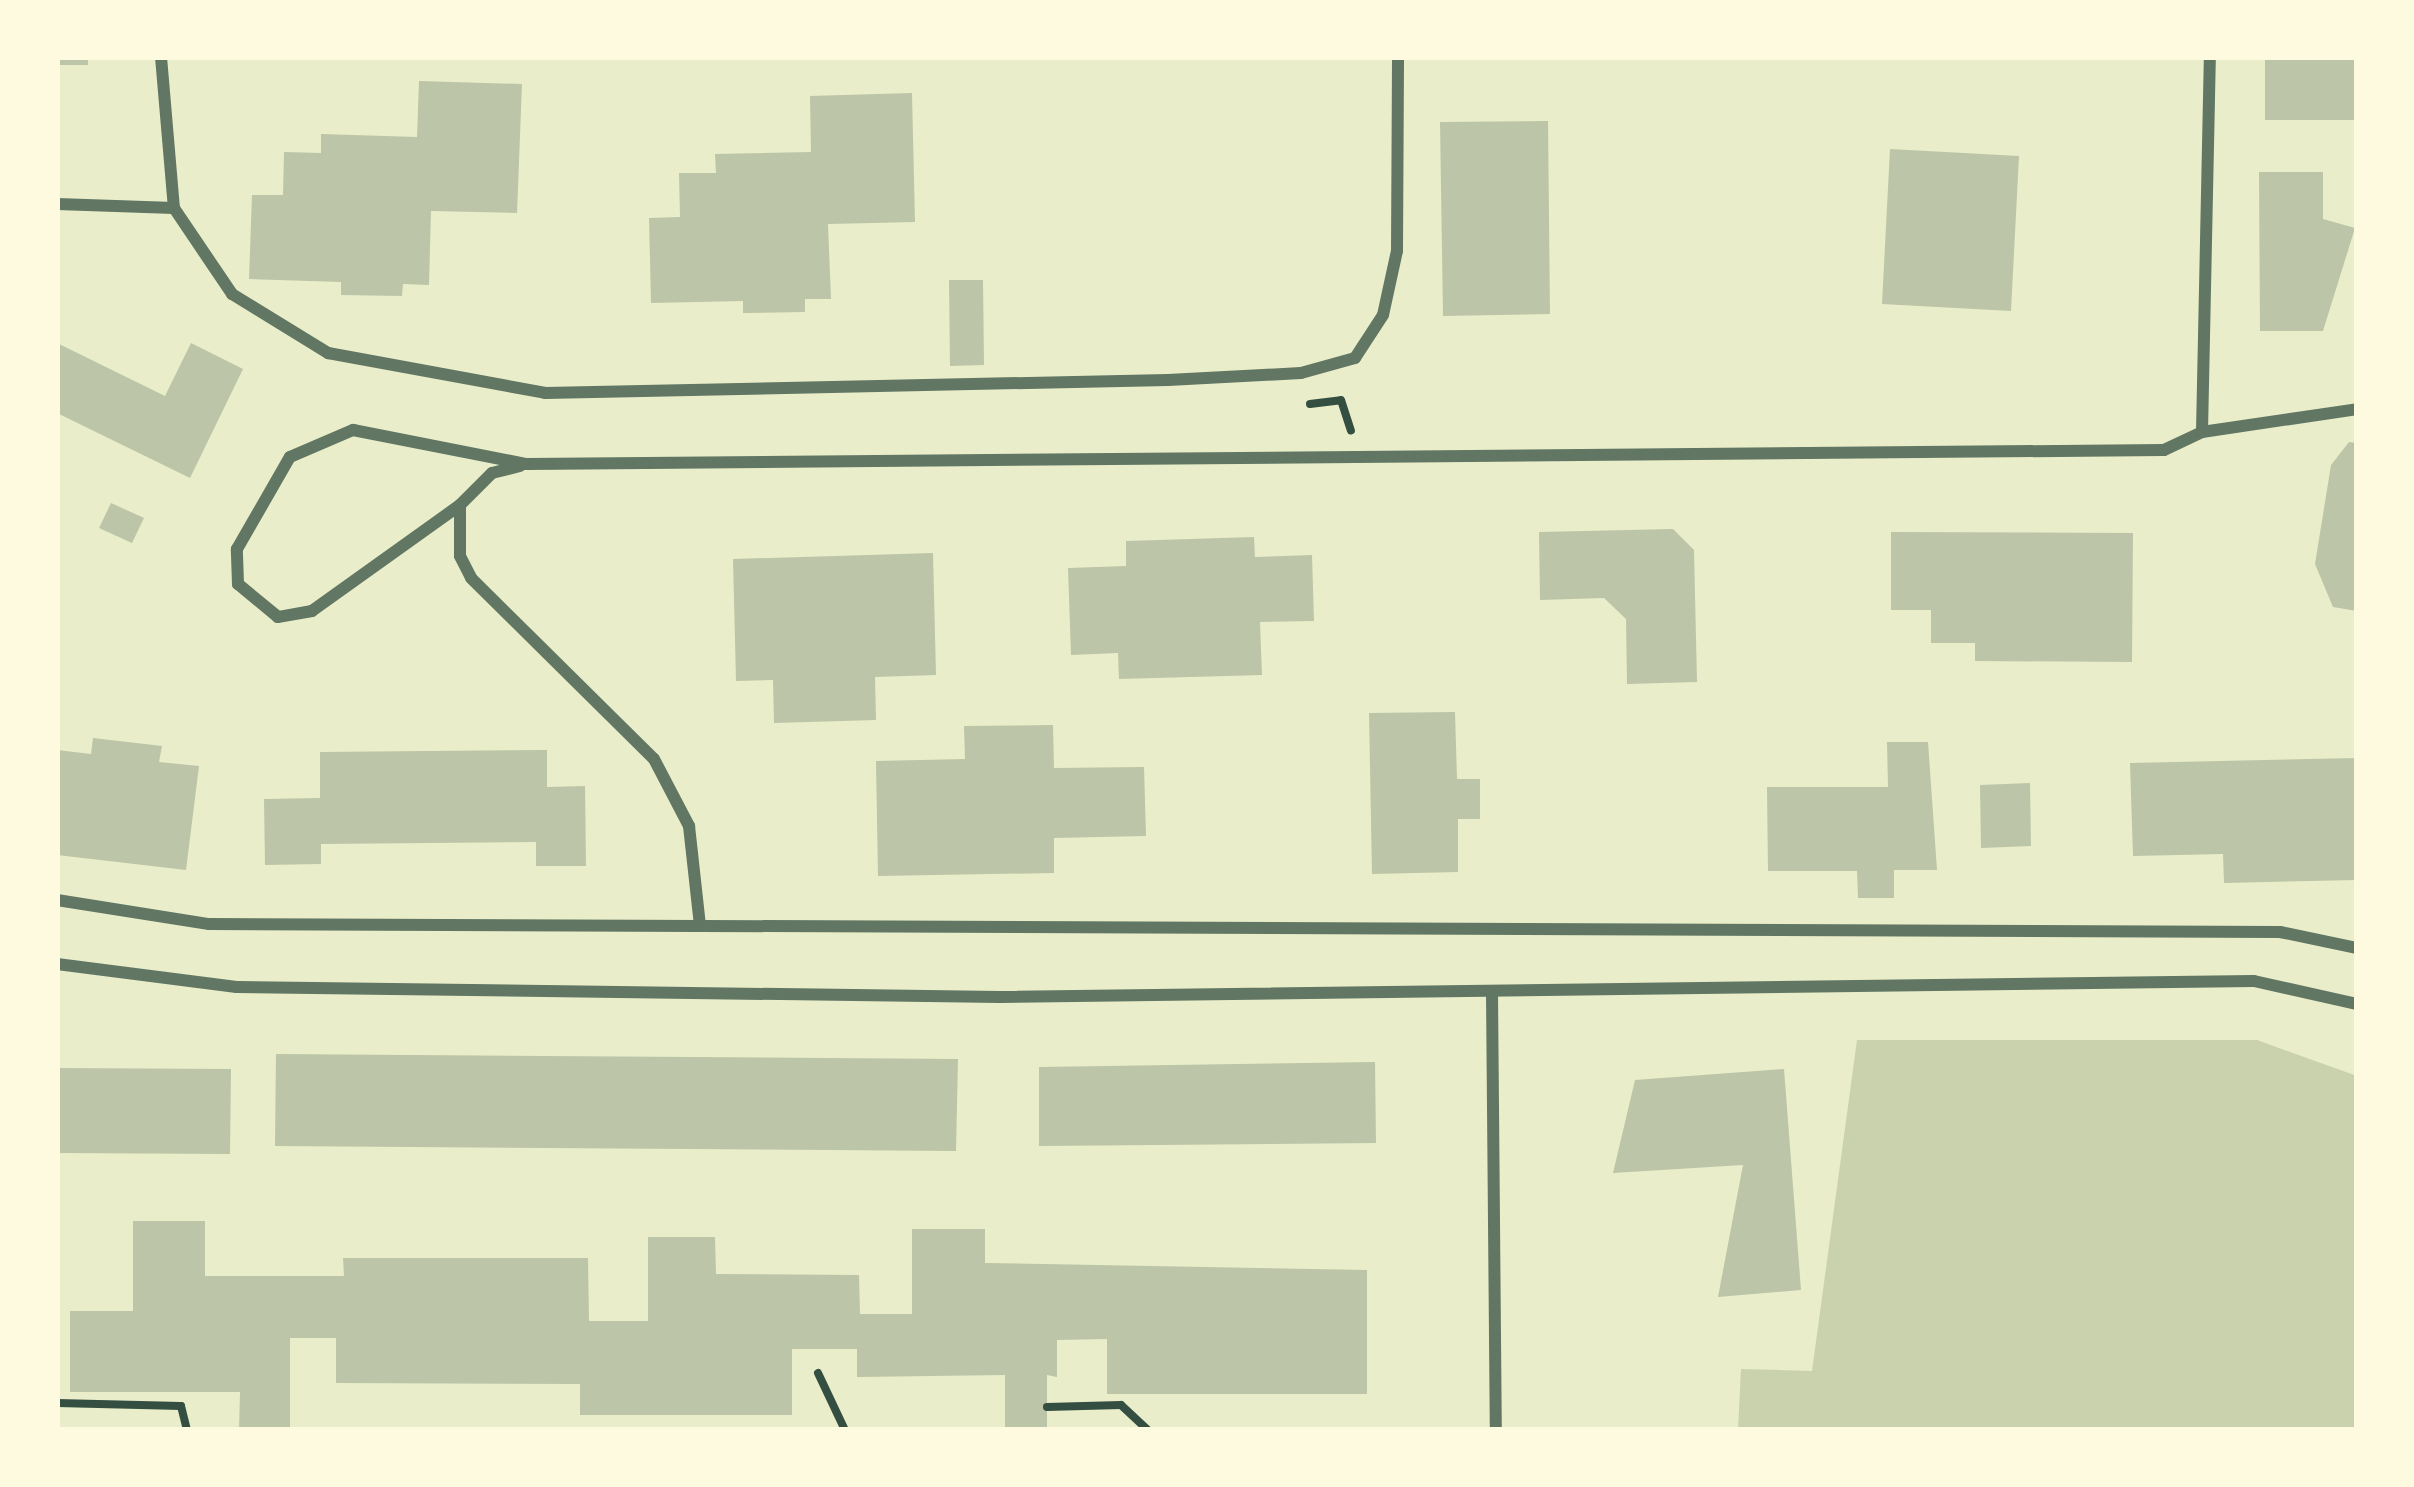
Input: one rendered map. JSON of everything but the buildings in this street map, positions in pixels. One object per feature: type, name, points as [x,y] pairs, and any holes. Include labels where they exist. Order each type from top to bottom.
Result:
[{"type":"street","points":[[161,57],[174,208],[232,294],[328,353],[545,393],[1301,373],[1355,358],[1383,315],[1397,251],[1398,57]]},
{"type":"street","points":[[2202,433],[2210,57]]},
{"type":"street","points":[[57,205],[174,208]]},
{"type":"street","points":[[527,464],[492,473],[460,505],[295,617],[261,610],[238,584],[237,549],[290,457],[353,430],[527,464],[2164,450],[2202,433],[2357,409]]},
{"type":"street","points":[[460,505],[457,533],[471,578],[654,759],[689,826],[700,925]]},
{"type":"street","points":[[57,900],[209,924],[2280,932],[2357,948]]},
{"type":"street","points":[[57,964],[237,986],[1000,997],[2254,981],[2357,1004]]},
{"type":"street","points":[[1492,993],[1496,1430]]},
{"type":"path","points":[[1304,404],[1341,400]]},
{"type":"path","points":[[818,1373],[845,1430]]},
{"type":"path","points":[[57,1403],[181,1406],[187,1430]]},
{"type":"path","points":[[1047,1407],[1121,1405],[1148,1430]]},
{"type":"green space","points":[[1857,1040],[2257,1040],[2357,1076],[2357,1430],[1738,1430],[1741,1369],[1812,1371]]}]
